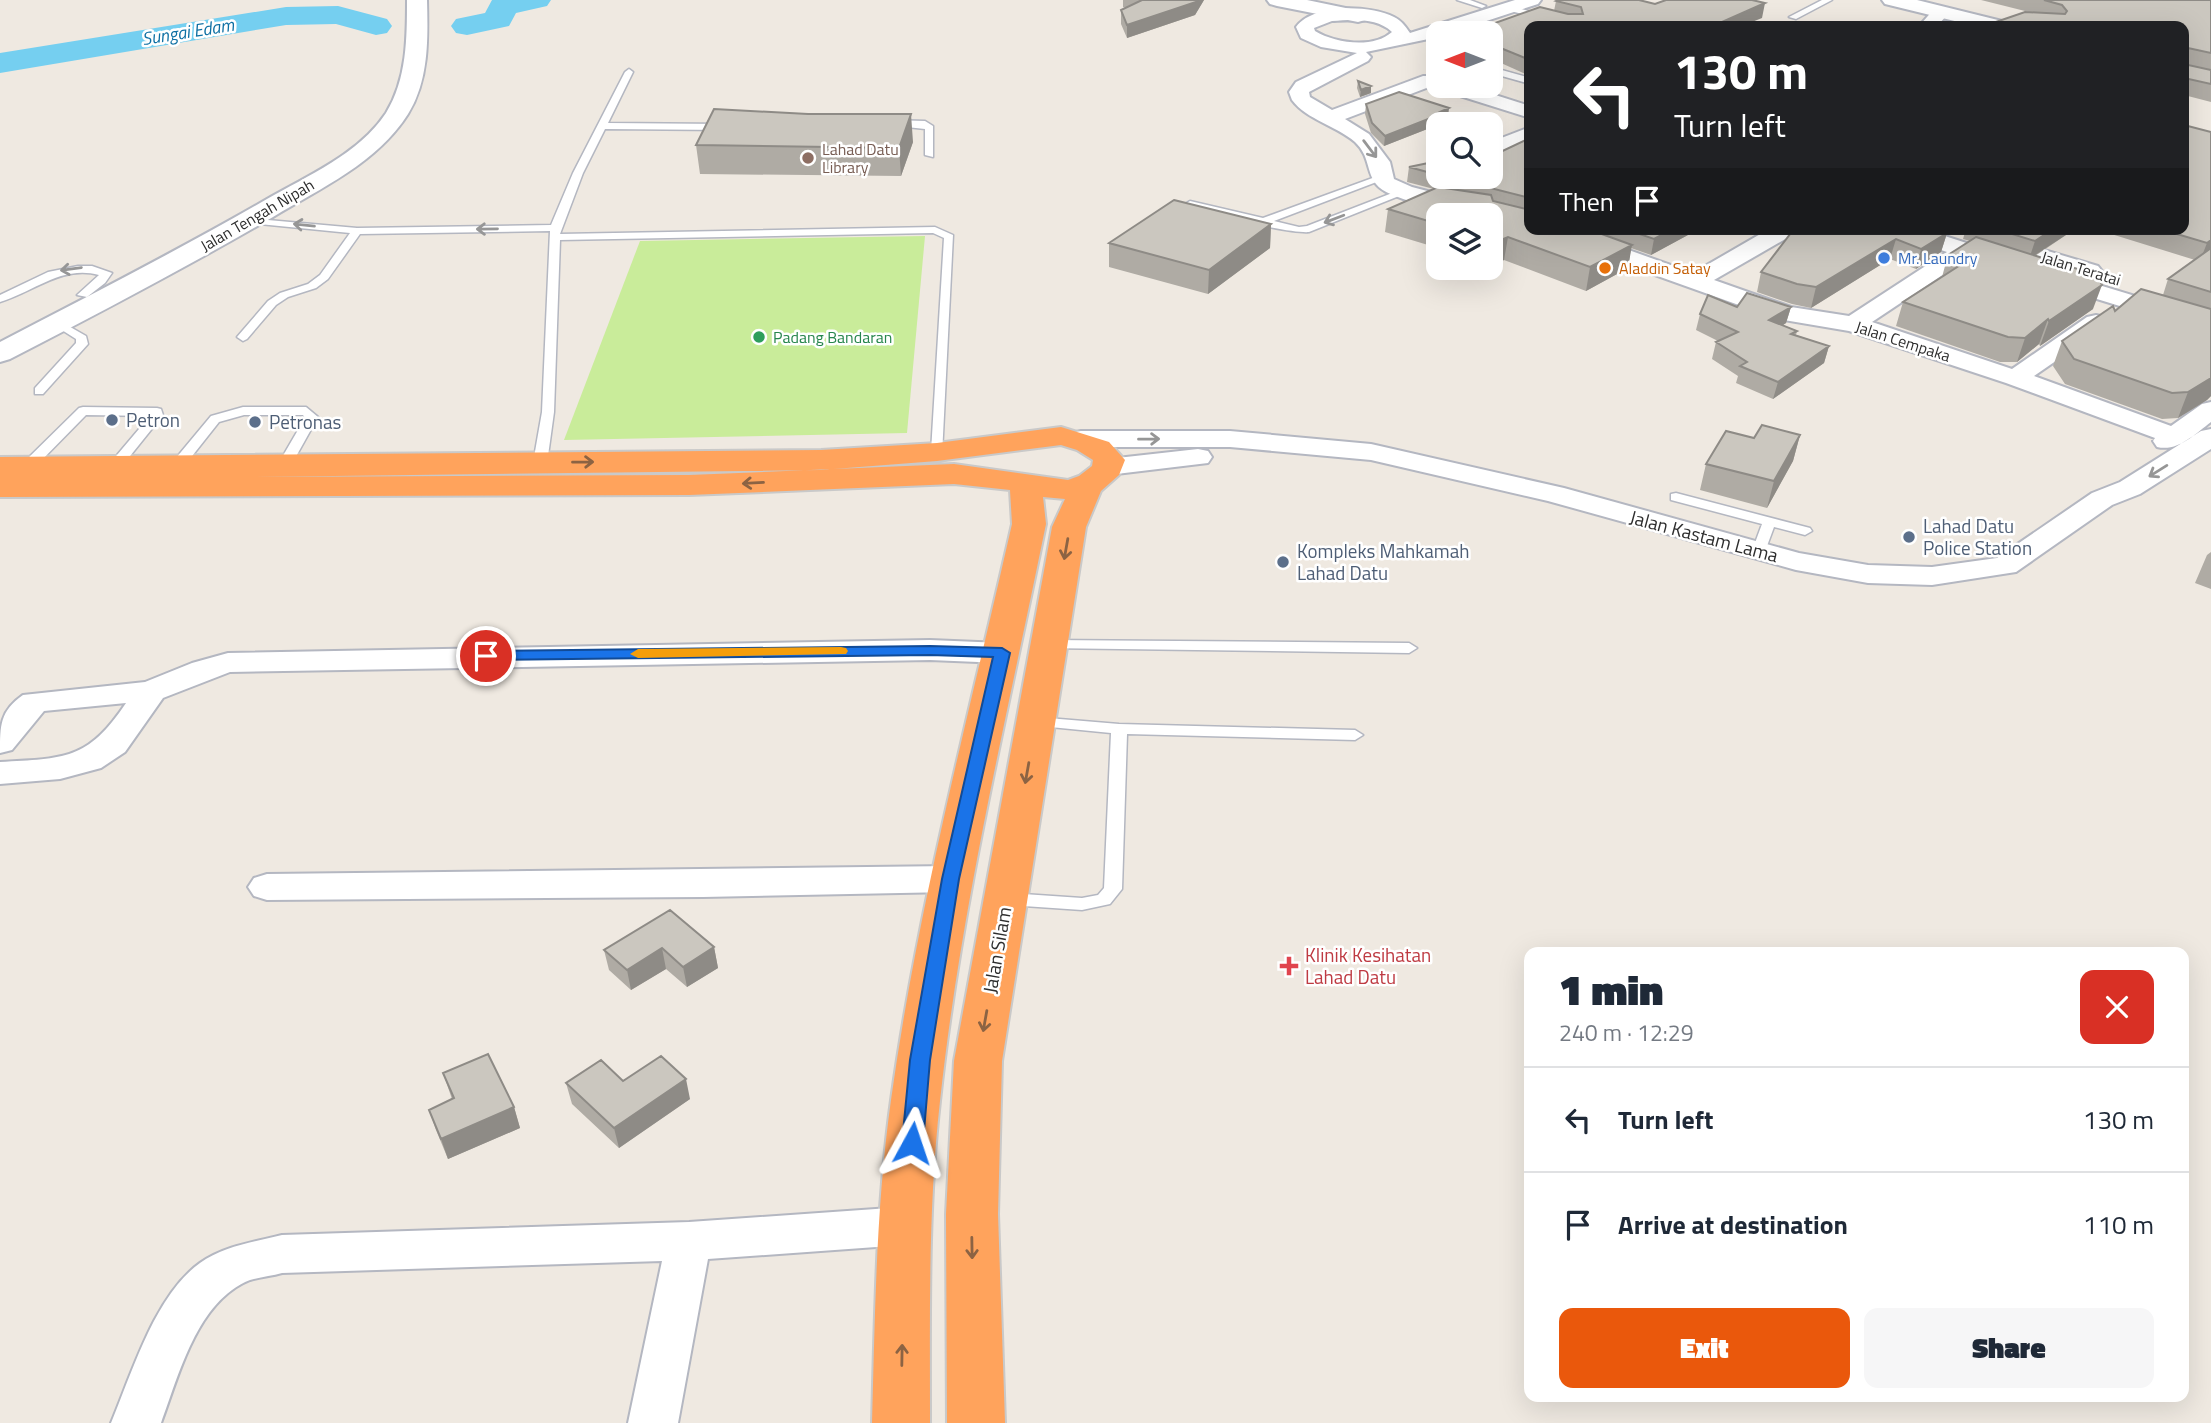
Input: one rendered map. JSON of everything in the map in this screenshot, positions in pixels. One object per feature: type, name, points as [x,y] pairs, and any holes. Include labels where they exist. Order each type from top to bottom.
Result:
[{"type":"highway","points":[[0,487],[689,485],[927,464],[1040,438],[1061,436],[1081,439],[1097,446],[1107,456],[1098,475],[1058,490],[927,464],[821,460],[14,467]]},
{"type":"highway","points":[[901,1423],[904,1226],[920,1060],[950,879],[1029,524],[1021,484],[1006,473],[1003,462],[1008,452],[1021,443]]},
{"type":"highway","points":[[927,464],[997,502],[1020,533],[1024,547]]},
{"type":"highway","name":"Jalan Silam","points":[[976,1423],[972,1214],[978,1061],[1069,527],[1098,475]]},
{"type":"main road","name":"Jalan Tengah Nipah","points":[[0,338],[299,177],[353,138],[376,114],[391,90],[396,75],[401,23],[398,0]]},
{"type":"main road","name":"Jalan Tengah Nipah","points":[[0,353],[250,220],[352,158],[375,139],[396,115],[414,75],[417,0]]},
{"type":"main road","points":[[1892,0],[1981,21]]},
{"type":"main road","points":[[1268,2],[1358,16]]},
{"type":"main road","points":[[1268,2],[1305,31]]},
{"type":"main road","points":[[1939,13],[1981,21]]},
{"type":"street","points":[[1426,68],[1354,52],[1318,41],[1305,31],[1308,23],[1323,18],[1440,18],[1532,0]]},
{"type":"street","points":[[1447,203],[1404,192],[1386,183],[1382,178],[1380,163],[1362,138],[1302,100],[1299,92],[1303,86],[1354,52],[1393,41],[1416,38],[1498,6]]},
{"type":"street","points":[[1381,19],[1400,30],[1399,37],[1393,41]]},
{"type":"street","points":[[1393,41],[1401,63]]},
{"type":"street","points":[[1329,118],[1426,75]]},
{"type":"street","points":[[1503,88],[1524,94]]},
{"type":"street","points":[[1499,98],[1524,109]]},
{"type":"street","points":[[1503,144],[1524,135]]},
{"type":"street","points":[[1382,178],[1414,170]]},
{"type":"street","name":"Jalan Cempaka","points":[[1574,235],[1787,314],[1853,324],[2015,378],[2175,436]]},
{"type":"street","points":[[1695,281],[1776,235]]},
{"type":"street","name":"Jalan Teratai","points":[[1919,235],[2211,327]]},
{"type":"street","name":"Jalan Teratai","points":[[1971,235],[2211,307]]},
{"type":"street","points":[[1853,324],[1965,250]]},
{"type":"street","points":[[2015,378],[2126,301]]},
{"type":"street","points":[[2098,408],[2123,426],[2146,455]]},
{"type":"street","name":"Jalan Kastam Lama","points":[[2102,499],[2111,477],[2211,410]]},
{"type":"street","name":"Jalan Kastam Lama","points":[[1290,445],[1400,457],[1554,494],[1796,561],[1868,574],[1932,576],[2005,566],[2102,499],[2130,488],[2211,437]]},
{"type":"street","points":[[1081,439],[1204,438],[1290,445]]},
{"type":"street","points":[[1098,475],[1290,445]]},
{"type":"street","points":[[0,742],[26,708],[35,702],[150,691],[228,663],[292,658],[930,650],[1002,653]]},
{"type":"street","points":[[0,773],[63,767],[92,760],[112,746],[150,691]]},
{"type":"street","points":[[267,887],[703,884],[950,879]]},
{"type":"street","points":[[136,1423],[174,1332],[200,1291],[233,1266],[282,1254],[689,1241],[904,1226]]},
{"type":"street","points":[[653,1423],[689,1241]]},
{"type":"lane","points":[[1461,0],[1498,6],[1556,21]]},
{"type":"lane","points":[[1793,17],[1828,0]]},
{"type":"lane","points":[[1498,6],[1548,21]]},
{"type":"lane","points":[[540,463],[548,412],[554,233],[578,173],[629,72]]},
{"type":"lane","points":[[1503,73],[1524,79]]},
{"type":"lane","points":[[877,122],[925,124],[930,128],[930,155]]},
{"type":"lane","points":[[601,126],[736,127]]},
{"type":"lane","points":[[1262,222],[1382,178]]},
{"type":"lane","points":[[1190,204],[1290,228],[1309,229],[1404,192]]},
{"type":"lane","points":[[250,220],[357,231],[554,233],[934,230],[946,234],[948,237],[927,464]]},
{"type":"lane","points":[[243,337],[272,303],[284,295],[312,286],[324,277],[357,231]]},
{"type":"lane","points":[[0,299],[67,269],[88,268],[106,272],[101,281],[83,295]]},
{"type":"lane","points":[[39,391],[82,344],[82,338],[58,323]]},
{"type":"lane","points":[[14,467],[83,411],[157,412],[113,468]]},
{"type":"lane","points":[[176,467],[215,419],[243,411],[306,411],[312,417],[284,466]]},
{"type":"lane","points":[[1676,497],[1805,531]]},
{"type":"lane","points":[[1759,551],[1769,523]]},
{"type":"lane","points":[[1049,645],[1409,648]]},
{"type":"lane","points":[[1036,722],[1119,729],[1355,735]]},
{"type":"lane","points":[[1006,899],[1082,904],[1104,900],[1113,889],[1119,729]]},
{"type":"green space","name":"Padang Bandaran","points":[[925,236],[907,433],[564,440],[640,241]]},
{"type":"building","points":[[1142,0],[1197,0],[1127,25],[1121,10]]},
{"type":"building","points":[[1639,0],[1655,4],[1666,0],[1752,0],[1765,3],[1724,21],[1524,21],[1524,58],[1503,49],[1503,21],[1501,21],[1540,7],[1568,14],[1583,14],[1581,7],[1556,1]]},
{"type":"building","points":[[2044,0],[2211,0],[2211,53],[2189,48],[2189,21],[1999,21],[2025,12],[2065,14],[2067,11],[2062,5]]},
{"type":"building","points":[[2189,65],[2211,70],[2211,84],[2189,79]]},
{"type":"building","points":[[1358,81],[1371,86],[1361,90]]},
{"type":"building","points":[[1399,92],[1449,108],[1440,112],[1426,112],[1426,120],[1385,136],[1372,123],[1366,104]]},
{"type":"building","points":[[714,109],[808,114],[911,114],[899,148],[696,145]]},
{"type":"building","points":[[2189,126],[2211,132],[2211,240],[2207,243],[2180,235],[2189,235]]},
{"type":"building","points":[[1524,141],[1524,196],[1494,189],[1503,189],[1503,151]]},
{"type":"building","points":[[1426,163],[1426,172],[1409,167]]},
{"type":"building","points":[[1433,189],[1491,195],[1493,201],[1501,203],[1426,203],[1426,220],[1388,209]]},
{"type":"building","points":[[1174,200],[1271,224],[1209,270],[1109,243]]},
{"type":"building","points":[[1503,203],[1524,209],[1524,235],[1604,235],[1632,245],[1590,267],[1508,237],[1503,239]]},
{"type":"building","points":[[1642,235],[1662,235],[1654,239]]},
{"type":"building","points":[[1789,235],[1944,235],[1921,249],[1896,239],[1816,287],[1797,284],[1761,272]]},
{"type":"building","points":[[2016,235],[2044,235],[2035,241]]},
{"type":"building","points":[[1976,237],[2097,275],[2102,285],[2049,321],[2048,319],[2025,338],[2008,337],[1903,302],[1965,262],[1948,255]]},
{"type":"building","points":[[2211,248],[2211,292],[2168,279]]},
{"type":"building","points":[[2141,289],[2211,309],[2211,378],[2188,392],[2172,393],[2074,359],[2062,341],[2113,306],[2115,311]]},
{"type":"building","points":[[1747,293],[1791,307],[1769,320],[1797,331],[1791,334],[1829,346],[1778,382],[1740,366],[1747,362],[1716,342],[1738,332],[1700,314],[1708,295],[1737,307]]},
{"type":"building","points":[[1762,425],[1800,435],[1774,481],[1706,464],[1726,431],[1754,438]]},
{"type":"building","points":[[670,910],[714,947],[683,967],[662,948],[627,970],[604,950]]},
{"type":"building","points":[[488,1054],[514,1107],[441,1139],[429,1110],[454,1098],[443,1073]]},
{"type":"building","points":[[661,1056],[686,1079],[614,1128],[566,1083],[601,1060],[623,1081]]},
{"type":"waterway","name":"Sungai Edam","points":[[467,26],[498,19],[503,6],[536,0]]},
{"type":"waterway","name":"Sungai Edam","points":[[0,63],[286,16],[338,15],[376,26]]},
{"type":"slow traffic","points":[[638,654],[841,651]]},
{"type":"place","name":"Lahad Datu Library","points":[[808,158]]},
{"type":"place","name":"Mr. Laundry","points":[[1884,258]]},
{"type":"place","name":"Aladdin Satay","points":[[1605,268]]},
{"type":"place","name":"Padang Bandaran","points":[[759,337]]},
{"type":"place","name":"Petron","points":[[112,420]]},
{"type":"place","name":"Petronas","points":[[255,422]]},
{"type":"place","name":"Lahad Datu Police Station","points":[[1909,537]]},
{"type":"place","name":"Kompleks Mahkamah Lahad Datu","points":[[1283,562]]},
{"type":"place","name":"Klinik Kesihatan Lahad Datu","points":[[1289,966]]},
{"type":"route","points":[[486,656],[930,650],[1002,653],[950,879],[920,1060],[912,1143]]}]
